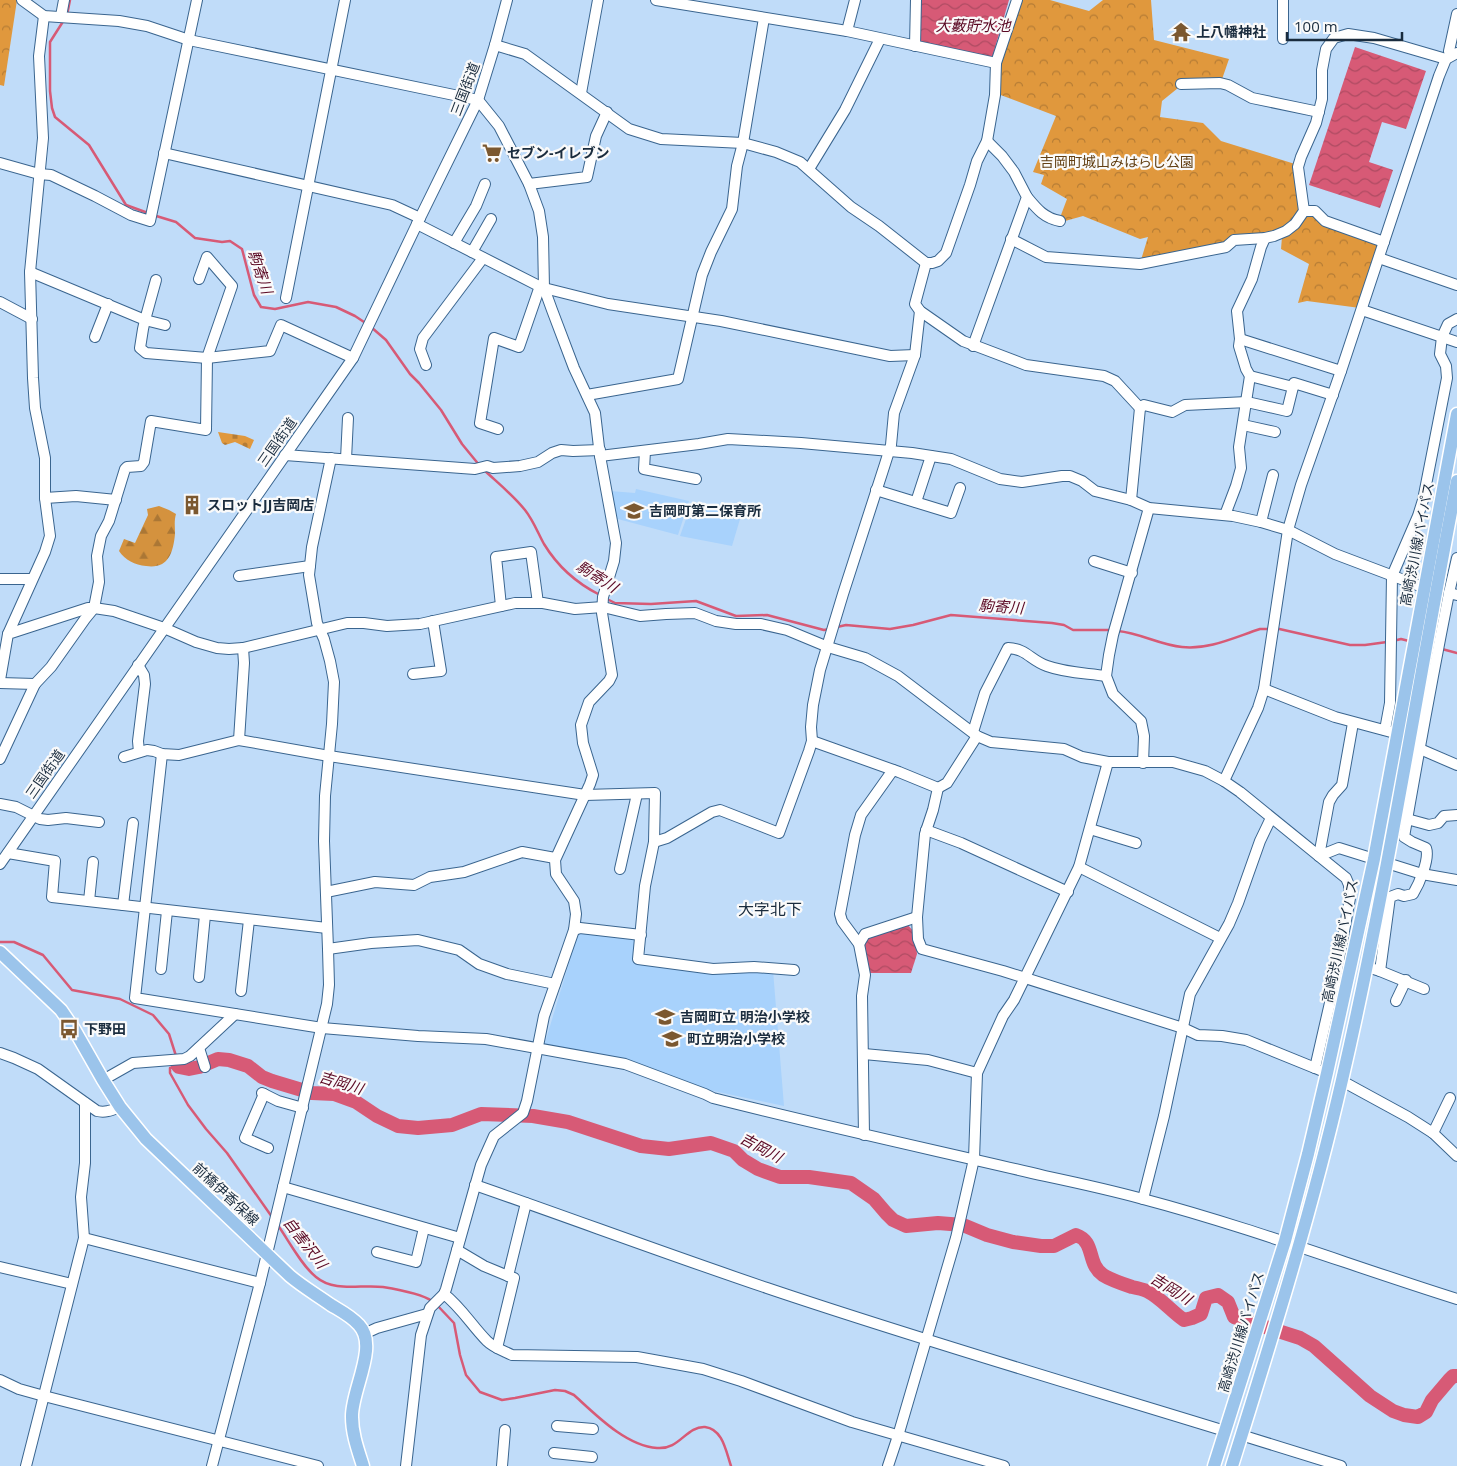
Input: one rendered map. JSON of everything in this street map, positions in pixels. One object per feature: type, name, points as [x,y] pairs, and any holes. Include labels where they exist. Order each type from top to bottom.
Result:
[{"type":"main road","name":"高崎渋川線バイパス","points":[[1214,1466],[1285,1242],[1327,1073],[1374,860],[1391,732],[1425,588],[1457,414]]},
{"type":"main road","name":"高崎渋川線バイパス","points":[[1232,1466],[1300,1246],[1342,1081],[1367,967],[1436,586],[1457,481]]},
{"type":"main road","name":"前橋伊香保線","points":[[2,954],[61,1010],[74,1028],[120,1107],[146,1138],[290,1276],[351,1318],[366,1333]]},
{"type":"main road","points":[[363,1466],[353,1432],[352,1418],[354,1398],[367,1350],[366,1333]]},
{"type":"street","points":[[22,0],[44,16],[119,21],[147,26],[189,40],[478,100],[499,126],[530,184],[539,211],[543,237],[544,288],[574,368],[595,413],[616,543],[614,560],[603,597],[602,612],[612,675],[609,681],[589,702],[581,725],[583,743],[593,775],[555,858],[556,874],[574,901],[576,914],[574,930],[544,1016],[523,1113],[494,1136],[481,1165],[442,1296],[429,1311],[424,1324],[419,1348],[406,1466]]},
{"type":"street","points":[[61,16],[64,0]]},
{"type":"street","points":[[0,163],[39,174],[51,175],[132,216],[150,221],[197,0]]},
{"type":"street","points":[[286,298],[344,0]]},
{"type":"street","name":"三国街道","points":[[0,864],[353,358],[478,100],[507,0]]},
{"type":"street","points":[[581,93],[598,0]]},
{"type":"street","points":[[656,0],[705,4],[764,18],[847,31],[996,63]]},
{"type":"street","points":[[847,31],[855,0]]},
{"type":"street","points":[[915,46],[916,0]]},
{"type":"street","points":[[495,44],[524,54],[629,129],[661,139],[743,143],[788,156],[800,162],[851,207],[880,226],[926,263],[932,263],[938,261],[946,253],[970,185],[976,161],[987,141],[994,95],[996,63],[1017,0]]},
{"type":"street","points":[[1283,0],[1283,39]]},
{"type":"street","points":[[1224,780],[1258,708],[1264,689],[1288,530],[1301,485],[1342,372],[1384,242],[1451,56],[1449,51],[1457,14]]},
{"type":"street","points":[[35,684],[0,682],[8,634],[45,552],[50,536],[46,498],[45,458],[35,408],[30,272],[43,138],[39,56],[44,16]]},
{"type":"street","points":[[587,395],[678,379],[702,275],[732,209],[737,166],[743,143],[764,18]]},
{"type":"street","points":[[1011,238],[1046,257],[1140,264],[1226,247],[1234,240],[1274,236],[1286,231],[1295,224],[1304,211],[1298,167],[1316,123],[1322,99],[1322,70],[1326,49],[1334,38],[1348,34],[1374,38],[1451,56]]},
{"type":"street","points":[[809,169],[845,110],[880,39]]},
{"type":"street","points":[[1180,84],[1228,84],[1252,98],[1319,112]]},
{"type":"street","points":[[530,184],[587,177],[596,136],[607,112]]},
{"type":"street","points":[[987,141],[1014,172],[1027,197],[1038,211],[1045,217],[1060,221]]},
{"type":"street","points":[[164,153],[392,206],[454,243],[544,288],[608,304],[692,315],[890,356],[915,355]]},
{"type":"street","points":[[454,243],[476,206],[485,184]]},
{"type":"street","points":[[973,346],[1027,197]]},
{"type":"street","points":[[1304,211],[1315,211],[1325,221],[1384,242]]},
{"type":"street","points":[[472,252],[491,219]]},
{"type":"street","points":[[1226,516],[1241,468],[1239,447],[1250,376],[1246,369],[1240,346],[1237,311],[1252,279],[1265,238]]},
{"type":"street","points":[[0,759],[35,684],[51,667],[84,619],[94,608],[99,582],[97,556],[101,536],[109,521],[127,467],[141,466],[144,462],[151,421],[206,430],[207,358],[232,286],[208,257],[199,279]]},
{"type":"street","points":[[426,365],[420,349],[423,338],[484,258]]},
{"type":"street","points":[[1379,258],[1457,285]]},
{"type":"street","points":[[926,263],[915,304],[920,311],[963,341],[1026,365],[1104,376],[1115,381],[1140,408],[1132,500]]},
{"type":"street","points":[[30,272],[145,320],[165,325]]},
{"type":"street","points":[[156,280],[143,328],[140,348],[146,353],[207,358],[270,351],[281,325],[330,347],[336,352],[353,358]]},
{"type":"street","points":[[498,430],[480,423],[494,338],[519,348],[539,289],[544,288]]},
{"type":"street","points":[[0,302],[32,319]]},
{"type":"street","points":[[95,337],[108,304]]},
{"type":"street","points":[[1362,310],[1457,342]]},
{"type":"street","points":[[654,842],[668,838],[712,812],[720,810],[779,833],[812,741],[813,705],[820,670],[890,451],[894,413],[915,355],[920,311]]},
{"type":"street","points":[[1264,689],[1335,717],[1391,732],[1392,576],[1424,500],[1447,378],[1446,366],[1440,354],[1442,337],[1448,324],[1457,319]]},
{"type":"street","points":[[1240,339],[1317,362],[1342,372]]},
{"type":"street","points":[[1250,376],[1293,387]]},
{"type":"street","points":[[1140,408],[1144,405],[1172,412],[1186,405],[1247,402],[1287,411],[1294,383],[1333,395]]},
{"type":"street","points":[[346,459],[348,418]]},
{"type":"street","points":[[1243,425],[1275,432]]},
{"type":"street","points":[[284,455],[475,469],[482,467],[520,466],[538,462],[552,453],[561,450],[600,453],[645,451],[728,439],[890,451],[951,460],[1000,480],[1022,482],[1070,476],[1082,481],[1095,491],[1132,500],[1149,508],[1226,516],[1261,522],[1288,530],[1334,554],[1425,588]]},
{"type":"street","points":[[645,451],[644,469],[696,480]]},
{"type":"street","points":[[916,502],[931,456]]},
{"type":"street","points":[[212,1466],[284,1187],[327,1004],[329,985],[324,873],[324,823],[334,682],[324,639],[317,623],[309,574],[312,547],[331,458]]},
{"type":"street","points":[[1261,522],[1273,475]]},
{"type":"street","points":[[876,490],[951,513],[960,488]]},
{"type":"street","points":[[46,498],[76,496],[116,500]]},
{"type":"street","points":[[1143,762],[1144,736],[1141,721],[1113,694],[1106,676],[1108,655],[1149,508]]},
{"type":"street","points":[[501,606],[496,557],[531,552],[538,603]]},
{"type":"street","points":[[1380,971],[1390,897],[1398,894],[1404,896],[1413,894],[1428,858],[1426,848],[1404,837],[1420,750],[1453,594],[1457,558]]},
{"type":"street","points":[[1094,561],[1132,573]]},
{"type":"street","points":[[239,576],[310,566]]},
{"type":"street","points":[[0,578],[32,579]]},
{"type":"street","points":[[8,634],[88,608],[94,608],[114,611],[164,628],[196,642],[216,648],[229,649],[243,648],[347,623],[404,626],[515,603],[538,603],[575,609],[603,607],[640,616],[696,613],[716,621],[736,624],[761,624],[787,630],[828,647],[866,658],[898,676],[975,734],[991,742],[1064,749],[1082,757],[1108,762],[1173,762],[1206,771],[1224,780],[1346,878],[1349,885],[1350,898],[1335,981],[1315,1068]]},
{"type":"street","points":[[413,674],[441,671],[433,621]]},
{"type":"street","points":[[239,740],[244,663],[243,648]]},
{"type":"street","points":[[1106,676],[1045,666],[1024,651],[1008,648],[985,693],[975,734],[947,783],[938,788],[926,830],[917,916],[918,938],[922,949],[1003,971],[1183,1028],[1198,1035],[1246,1040],[1327,1073]]},
{"type":"street","points":[[138,665],[144,675],[145,684],[138,740],[139,752]]},
{"type":"street","points":[[1319,856],[1329,802],[1342,785],[1353,722]]},
{"type":"street","points":[[124,758],[147,750],[162,754],[179,754],[239,740],[328,756],[585,794],[655,794],[654,842],[645,886],[638,959],[713,969],[754,967],[794,970]]},
{"type":"street","points":[[812,741],[938,788]]},
{"type":"street","points":[[1420,750],[1457,765]]},
{"type":"street","points":[[162,754],[135,998],[322,1028],[486,1040],[625,1064],[713,1098],[1142,1199],[1300,1246],[1400,1281],[1457,1298]]},
{"type":"street","points":[[888,1466],[956,1238],[974,1159],[977,1073],[1003,1016],[1014,1000],[1079,867],[1108,762]]},
{"type":"street","points":[[864,1135],[862,996],[864,975],[859,944],[842,921],[840,914],[855,836],[861,815],[893,770]]},
{"type":"street","points":[[620,869],[637,794]]},
{"type":"street","points":[[0,804],[16,807],[32,816],[48,820],[66,818],[99,822]]},
{"type":"street","points":[[1407,819],[1429,825],[1438,823],[1444,816],[1457,815]]},
{"type":"street","points":[[1142,1199],[1164,1116],[1190,994],[1229,924],[1260,840],[1271,818]]},
{"type":"street","points":[[123,905],[132,823]]},
{"type":"street","points":[[1090,829],[1136,843]]},
{"type":"street","points":[[926,830],[961,843],[1068,892]]},
{"type":"street","points":[[1319,856],[1339,848],[1422,874],[1457,880]]},
{"type":"street","points":[[326,892],[375,882],[414,885],[430,877],[464,872],[522,852],[555,858]]},
{"type":"street","points":[[8,853],[55,861],[52,897],[327,928]]},
{"type":"street","points":[[88,902],[93,862]]},
{"type":"street","points":[[1079,867],[1220,938]]},
{"type":"street","points":[[161,969],[167,911]]},
{"type":"street","points":[[199,977],[205,915]]},
{"type":"street","points":[[859,944],[865,934],[917,916]]},
{"type":"street","points":[[240,991],[249,920]]},
{"type":"street","points":[[574,930],[580,928],[641,935]]},
{"type":"street","points":[[328,949],[371,943],[418,940],[459,950],[479,964],[507,974],[555,984]]},
{"type":"street","points":[[1367,967],[1406,980],[1424,989]]},
{"type":"street","points":[[1396,1001],[1406,980]]},
{"type":"street","points":[[103,1080],[133,1063],[184,1059],[190,1056],[202,1058],[234,1014]]},
{"type":"street","points":[[0,1053],[38,1069],[97,1110],[109,1112],[120,1107]]},
{"type":"street","points":[[864,1054],[928,1060],[977,1073]]},
{"type":"street","points":[[1342,1081],[1402,1113],[1433,1133],[1457,1156]]},
{"type":"street","points":[[268,1148],[244,1138],[263,1093],[278,1101],[303,1105]]},
{"type":"street","points":[[1433,1133],[1450,1098]]},
{"type":"street","points":[[26,1466],[84,1238],[81,1197],[85,1163],[85,1103]]},
{"type":"street","points":[[475,1185],[768,1288],[1225,1431]]},
{"type":"street","points":[[284,1187],[460,1238]]},
{"type":"street","points":[[508,1276],[526,1203]]},
{"type":"street","points":[[377,1252],[416,1262],[424,1228]]},
{"type":"street","points":[[84,1238],[260,1283]]},
{"type":"street","points":[[457,1250],[484,1266],[514,1278],[497,1348]]},
{"type":"street","points":[[0,1267],[72,1284]]},
{"type":"street","points":[[442,1296],[453,1301],[488,1342],[512,1354],[637,1357],[703,1369],[741,1380],[852,1422],[1004,1466]]},
{"type":"street","points":[[366,1333],[429,1311]]},
{"type":"street","points":[[0,1380],[19,1389],[44,1396],[318,1466]]},
{"type":"street","points":[[557,1426],[593,1429]]},
{"type":"street","points":[[502,1466],[505,1430]]},
{"type":"street","points":[[1241,1436],[1341,1466]]},
{"type":"street","points":[[554,1453],[592,1457]]},
{"type":"shaded area","points":[[636,489],[689,501],[678,535],[614,518],[610,491],[635,493]]},
{"type":"shaded area","points":[[692,502],[743,509],[732,546],[680,536]]},
{"type":"shaded area","name":"吉岡町立 明治小学校","points":[[578,933],[636,939],[632,962],[717,974],[773,970],[784,1106],[704,1089],[621,1058],[544,1046]]},
{"type":"green space","points":[[0,0],[17,0],[4,86],[0,85]]},
{"type":"green space","name":"吉岡町城山みはらし公園","points":[[1021,0],[1050,0],[1089,11],[1103,0],[1151,0],[1154,40],[1229,59],[1220,85],[1178,88],[1162,101],[1160,117],[1203,123],[1221,141],[1295,164],[1302,210],[1382,243],[1360,308],[1307,301],[1298,303],[1309,264],[1281,249],[1282,237],[1141,260],[1148,237],[1140,239],[1083,216],[1058,223],[1067,199],[1041,184],[1044,175],[1033,172],[1056,116],[998,94],[1001,63]]},
{"type":"green space","points":[[218,432],[245,436],[254,440],[250,449],[235,442],[225,445],[222,443]]},
{"type":"green space","points":[[159,506],[176,514],[171,554],[160,565],[142,565],[131,562],[119,551],[124,539],[135,543],[148,515],[147,509]]},
{"type":"water","name":"大藪貯水池","points":[[920,0],[1009,0],[992,58],[919,41]]},
{"type":"water","points":[[1355,47],[1426,71],[1406,129],[1382,122],[1369,162],[1393,170],[1380,208],[1309,185]]},
{"type":"water","points":[[906,923],[915,933],[917,954],[911,973],[868,973],[862,942],[867,936]]},
{"type":"waterway","name":"駒寄川","points":[[67,15],[70,0]]},
{"type":"waterway","name":"駒寄川","points":[[64,20],[50,42],[50,91],[55,117],[89,145],[126,205],[148,213]]},
{"type":"waterway","name":"駒寄川","points":[[153,215],[176,222],[195,238],[222,242],[230,241],[242,249],[254,295],[261,307],[275,309],[308,302],[336,307],[367,324]]},
{"type":"waterway","name":"駒寄川","points":[[371,327],[386,340],[410,374],[441,410],[462,444],[480,466]]},
{"type":"waterway","name":"駒寄川","points":[[484,470],[525,510],[549,552],[562,567],[575,580],[600,595]]},
{"type":"waterway","name":"駒寄川","points":[[605,598],[615,603],[651,604],[696,601],[736,616],[767,615],[824,630],[829,629]]},
{"type":"waterway","name":"駒寄川","points":[[837,627],[846,625],[890,629],[951,615],[1052,623],[1064,625],[1073,630],[1112,630]]},
{"type":"waterway","name":"駒寄川","points":[[1275,628],[1350,645],[1387,642]]},
{"type":"waterway","name":"駒寄川","points":[[1118,631],[1174,646],[1202,647],[1260,629],[1269,629]]},
{"type":"waterway","name":"駒寄川","points":[[1393,641],[1401,639],[1409,641]]},
{"type":"waterway","name":"駒寄川","points":[[1442,649],[1457,653]]},
{"type":"waterway","name":"吉岡川","points":[[0,942],[14,942],[43,955],[72,990],[120,999],[153,1015],[169,1034],[176,1056]]},
{"type":"waterway","name":"吉岡川","points":[[178,1066],[189,1069],[218,1059],[229,1060],[248,1066],[262,1077],[272,1081],[312,1093],[334,1094],[356,1102],[377,1116],[398,1126],[418,1128],[452,1125],[481,1114],[533,1116],[568,1122],[641,1146],[669,1149],[711,1143],[734,1151],[743,1160],[758,1169],[780,1177],[809,1177],[851,1183],[874,1199],[893,1220],[906,1226],[938,1223],[963,1225],[987,1235],[1013,1242],[1041,1246],[1054,1246],[1076,1235],[1086,1243],[1094,1265],[1103,1275],[1147,1291],[1184,1320],[1201,1314],[1206,1298],[1218,1295],[1228,1302],[1234,1317],[1300,1338],[1314,1346],[1370,1396],[1393,1411],[1404,1415],[1418,1417],[1426,1412],[1432,1400],[1449,1380],[1453,1376],[1457,1376]]},
{"type":"waterway","name":"自害沢川","points":[[177,1062],[178,1066],[170,1068],[170,1073],[188,1105],[227,1153],[272,1217]]},
{"type":"waterway","name":"自害沢川","points":[[277,1224],[305,1266],[323,1282],[348,1287],[375,1286],[388,1288],[415,1294],[432,1301]]},
{"type":"waterway","name":"自害沢川","points":[[436,1304],[454,1323],[466,1375],[480,1392],[502,1400],[555,1390],[565,1391],[574,1395],[623,1436],[645,1446],[657,1448],[665,1448],[672,1445],[693,1430],[705,1427],[716,1432],[720,1437],[731,1466]]},
{"type":"place","name":"上八幡神社","points":[[1181,32]]},
{"type":"place","name":"セブン-イレブン","points":[[492,153]]},
{"type":"place","name":"スロットJJ吉岡店","points":[[192,505]]},
{"type":"place","name":"吉岡町第二保育所","points":[[634,511]]},
{"type":"place","name":"吉岡町立 明治小学校","points":[[665,1017]]},
{"type":"place","name":"下野田","points":[[69,1029]]},
{"type":"place","name":"町立明治小学校","points":[[672,1039]]},
{"type":"district","name":"大字北下","points":[[770,909]]}]
